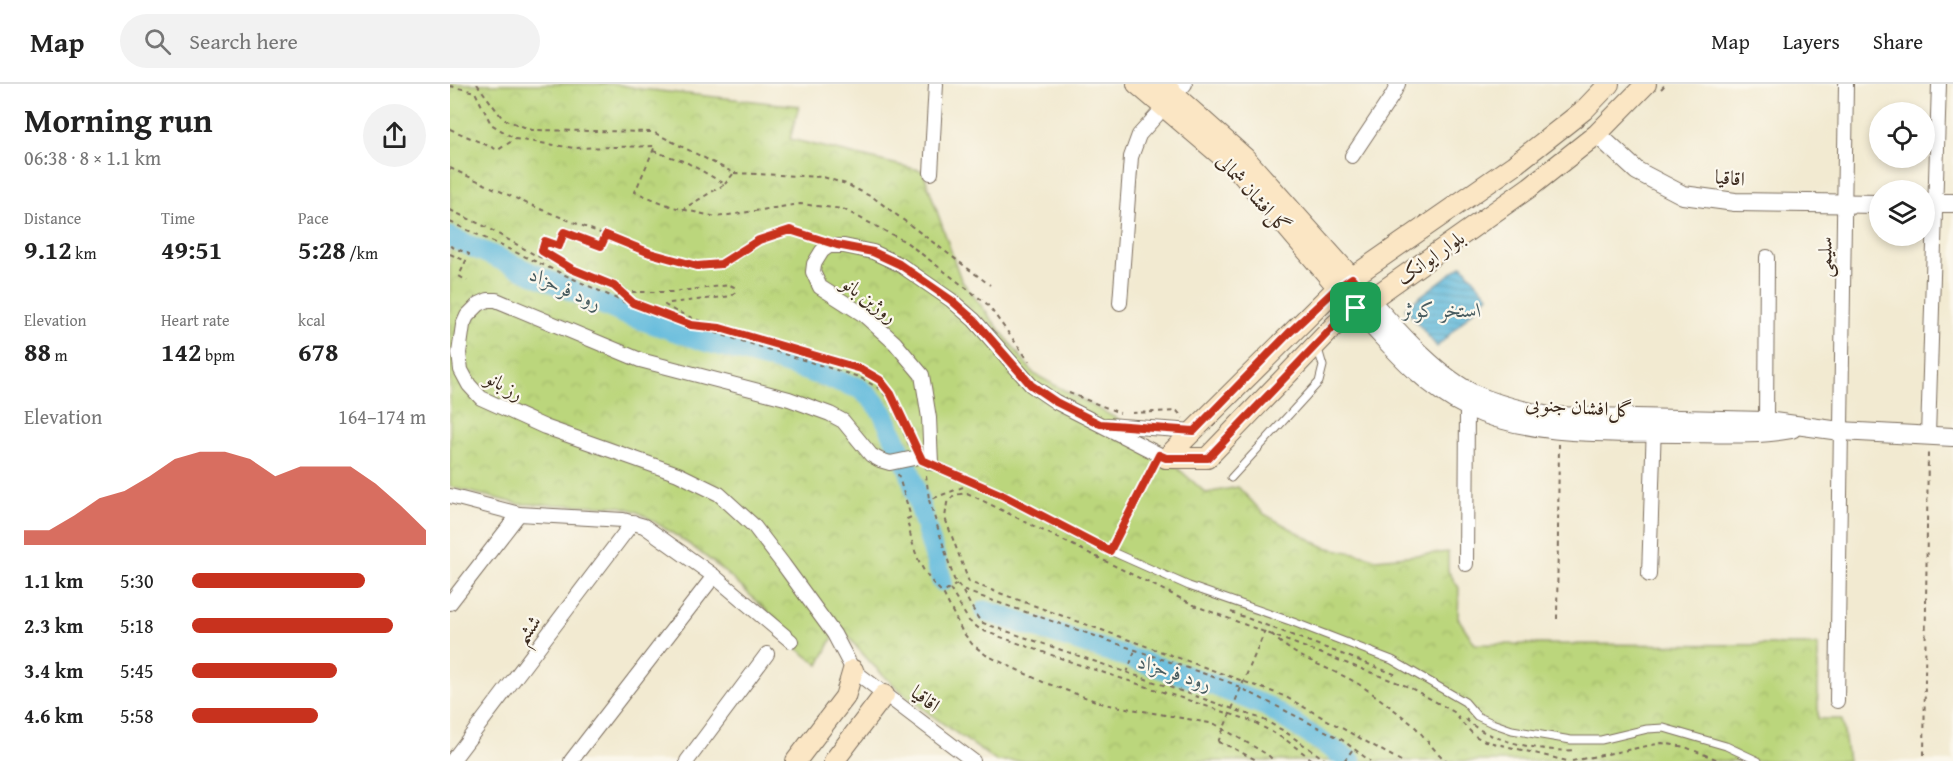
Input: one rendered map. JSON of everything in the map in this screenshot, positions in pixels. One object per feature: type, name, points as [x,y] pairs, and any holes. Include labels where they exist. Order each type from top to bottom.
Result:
[{"type":"main road","name":"گل‌افشان شمالی","points":[[1137,84],[1172,92],[1245,158],[1363,304]]},
{"type":"main road","name":"بلوار ایوانک","points":[[1162,456],[1194,431],[1289,333],[1344,283],[1514,165],[1584,110],[1609,84]]},
{"type":"main road","name":"بلوار ایوانک","points":[[1162,456],[1208,458],[1316,344],[1363,304],[1530,187],[1597,135],[1646,84]]},
{"type":"main road","points":[[796,761],[845,697],[852,670]]},
{"type":"main road","points":[[834,761],[884,695]]},
{"type":"street","points":[[931,173],[936,84]]},
{"type":"street","points":[[1352,156],[1398,84]]},
{"type":"street","name":"سلیمی","points":[[1837,701],[1846,84]]},
{"type":"street","points":[[1928,436],[1938,203],[1939,84]]},
{"type":"street","points":[[1120,303],[1131,157],[1139,135],[1172,92]]},
{"type":"street","name":"اقاقیا","points":[[1597,135],[1637,171],[1683,195],[1735,202],[1869,204]]},
{"type":"street","name":"روژین بانو","points":[[922,460],[929,418],[921,375],[895,343],[864,315],[820,287],[816,280],[814,264],[822,250],[837,245],[873,252],[899,264],[951,300],[974,320],[1031,385],[1056,402],[1162,456]]},
{"type":"street","points":[[1766,421],[1767,257]]},
{"type":"street","name":"رز بانو","points":[[852,670],[834,634],[783,564],[754,526],[718,494],[678,474],[546,428],[481,398],[468,385],[461,370],[459,352],[463,325],[471,311],[479,304],[488,300],[496,300],[639,360],[789,399],[830,414],[843,420],[871,455],[892,463]]},
{"type":"street","name":"گل‌افشان جنوبی","points":[[1363,304],[1402,358],[1436,387],[1470,401],[1512,423],[1546,430],[1766,421],[1840,431],[1953,437]]},
{"type":"street","points":[[1466,564],[1470,401]]},
{"type":"street","points":[[1100,424],[1194,431]]},
{"type":"street","points":[[1649,575],[1654,425]]},
{"type":"street","name":"گل‌افشان جنوبی","points":[[1654,425],[1766,434],[1804,427]]},
{"type":"street","points":[[892,463],[922,460]]},
{"type":"street","points":[[450,496],[519,514],[633,522],[644,526],[714,576],[791,641]]},
{"type":"street","points":[[450,603],[519,514]]},
{"type":"street","name":"ششم","points":[[452,761],[633,522]]},
{"type":"street","points":[[571,761],[714,576]]},
{"type":"street","points":[[687,761],[767,654]]},
{"type":"street","name":"اقاقیا","points":[[852,670],[971,760]]},
{"type":"lane","points":[[1230,478],[1319,382],[1323,366],[1316,344]]},
{"type":"lane","points":[[922,460],[1002,495],[1110,551],[1189,586],[1392,660],[1465,702],[1478,716],[1512,730],[1571,740],[1601,740],[1647,729],[1664,728],[1726,746],[1758,761]]},
{"type":"path","points":[[477,84],[503,119],[532,130],[653,132],[734,173],[823,177],[846,184],[874,198],[990,285]]},
{"type":"path","points":[[450,86],[475,92],[491,124],[515,139]]},
{"type":"path","points":[[653,151],[686,162],[725,184]]},
{"type":"path","points":[[450,168],[528,204],[650,253],[697,266],[721,264],[759,240],[790,230],[837,245]]},
{"type":"path","points":[[684,209],[725,184],[734,173]]},
{"type":"path","points":[[450,210],[537,256],[614,286],[633,303],[691,325],[716,327]]},
{"type":"path","points":[[450,222],[630,305],[694,329],[742,341],[859,377],[880,389],[890,401],[906,436],[922,460]]},
{"type":"path","points":[[572,269],[542,251],[545,241],[559,246],[564,232],[601,246],[606,235]]},
{"type":"path","points":[[450,246],[469,254],[459,276],[467,281]]},
{"type":"path","points":[[450,254],[466,261]]},
{"type":"path","points":[[621,292],[672,292],[730,285],[734,287],[735,292],[732,296],[665,305],[716,327],[849,365],[872,374],[886,386],[922,460],[929,500],[954,579],[978,618],[983,622],[1262,719],[1284,730],[1327,761]]},
{"type":"path","points":[[1924,755],[1928,436]]},
{"type":"path","points":[[1557,619],[1559,438]]},
{"type":"path","points":[[1110,551],[1162,456]]},
{"type":"path","points":[[892,463],[911,517],[907,519],[913,549],[929,580],[943,593],[962,631],[972,644],[986,655],[1042,681],[1104,704],[1215,724],[1274,761]]},
{"type":"path","points":[[929,500],[964,487],[973,490]]},
{"type":"path","points":[[1401,761],[1284,696],[969,582],[945,518],[947,503],[954,495],[966,493],[1196,606],[1409,687],[1454,712],[1475,736],[1485,741],[1567,761]]},
{"type":"path","points":[[943,593],[957,585]]},
{"type":"path","points":[[950,589],[969,621],[981,630],[1252,721],[1286,740],[1314,761]]},
{"type":"path","points":[[962,590],[1231,683],[1341,739],[1370,761]]},
{"type":"path","points":[[1229,611],[1406,679]]},
{"type":"path","points":[[1258,761],[1218,742],[1265,631]]},
{"type":"path","points":[[1271,633],[1279,642],[1311,662],[1359,685],[1414,726],[1433,750],[1447,761]]},
{"type":"path","points":[[1127,673],[1135,650]]},
{"type":"path","points":[[1462,714],[1479,730],[1506,740],[1561,752],[1579,750]]},
{"type":"path","points":[[1572,761],[1662,743],[1686,747],[1722,761]]},
{"type":"path","points":[[1344,761],[1354,749]]},
{"type":"green space","points":[[450,84],[616,84],[641,89],[799,106],[790,139],[923,171],[961,280],[1034,374],[1127,424],[1206,493],[1238,487],[1264,514],[1324,547],[1376,559],[1448,552],[1448,571],[1459,588],[1458,618],[1475,644],[1818,645],[1818,719],[1842,719],[1848,761],[996,761],[894,685],[876,668],[843,629],[834,635],[819,665],[794,646],[796,639],[717,566],[683,540],[642,514],[618,506],[519,504],[450,487]]},
{"type":"water","name":"استخر کوثر","points":[[1462,265],[1488,296],[1437,347],[1405,308]]},
{"type":"waterway","name":"رود فرحزاد","points":[[450,237],[622,313],[859,388],[883,413],[909,469],[942,581]]},
{"type":"waterway","name":"رود فرحزاد","points":[[985,611],[1208,683],[1266,706],[1351,761]]},
{"type":"route","points":[[790,230],[837,245],[873,252],[899,264],[951,300],[974,320],[1031,385],[1056,402],[1100,424],[1194,431],[1289,333],[1337,288],[1352,278],[1369,299],[1356,308],[1316,344],[1208,458],[1166,458],[1159,455],[1110,551],[1002,495],[922,460],[891,394],[886,386],[872,374],[849,365],[720,328],[691,325],[633,303],[614,286],[572,269],[542,251],[545,241],[559,246],[564,232],[601,246],[606,235],[650,253],[697,266],[721,264],[759,240],[790,230]]}]
